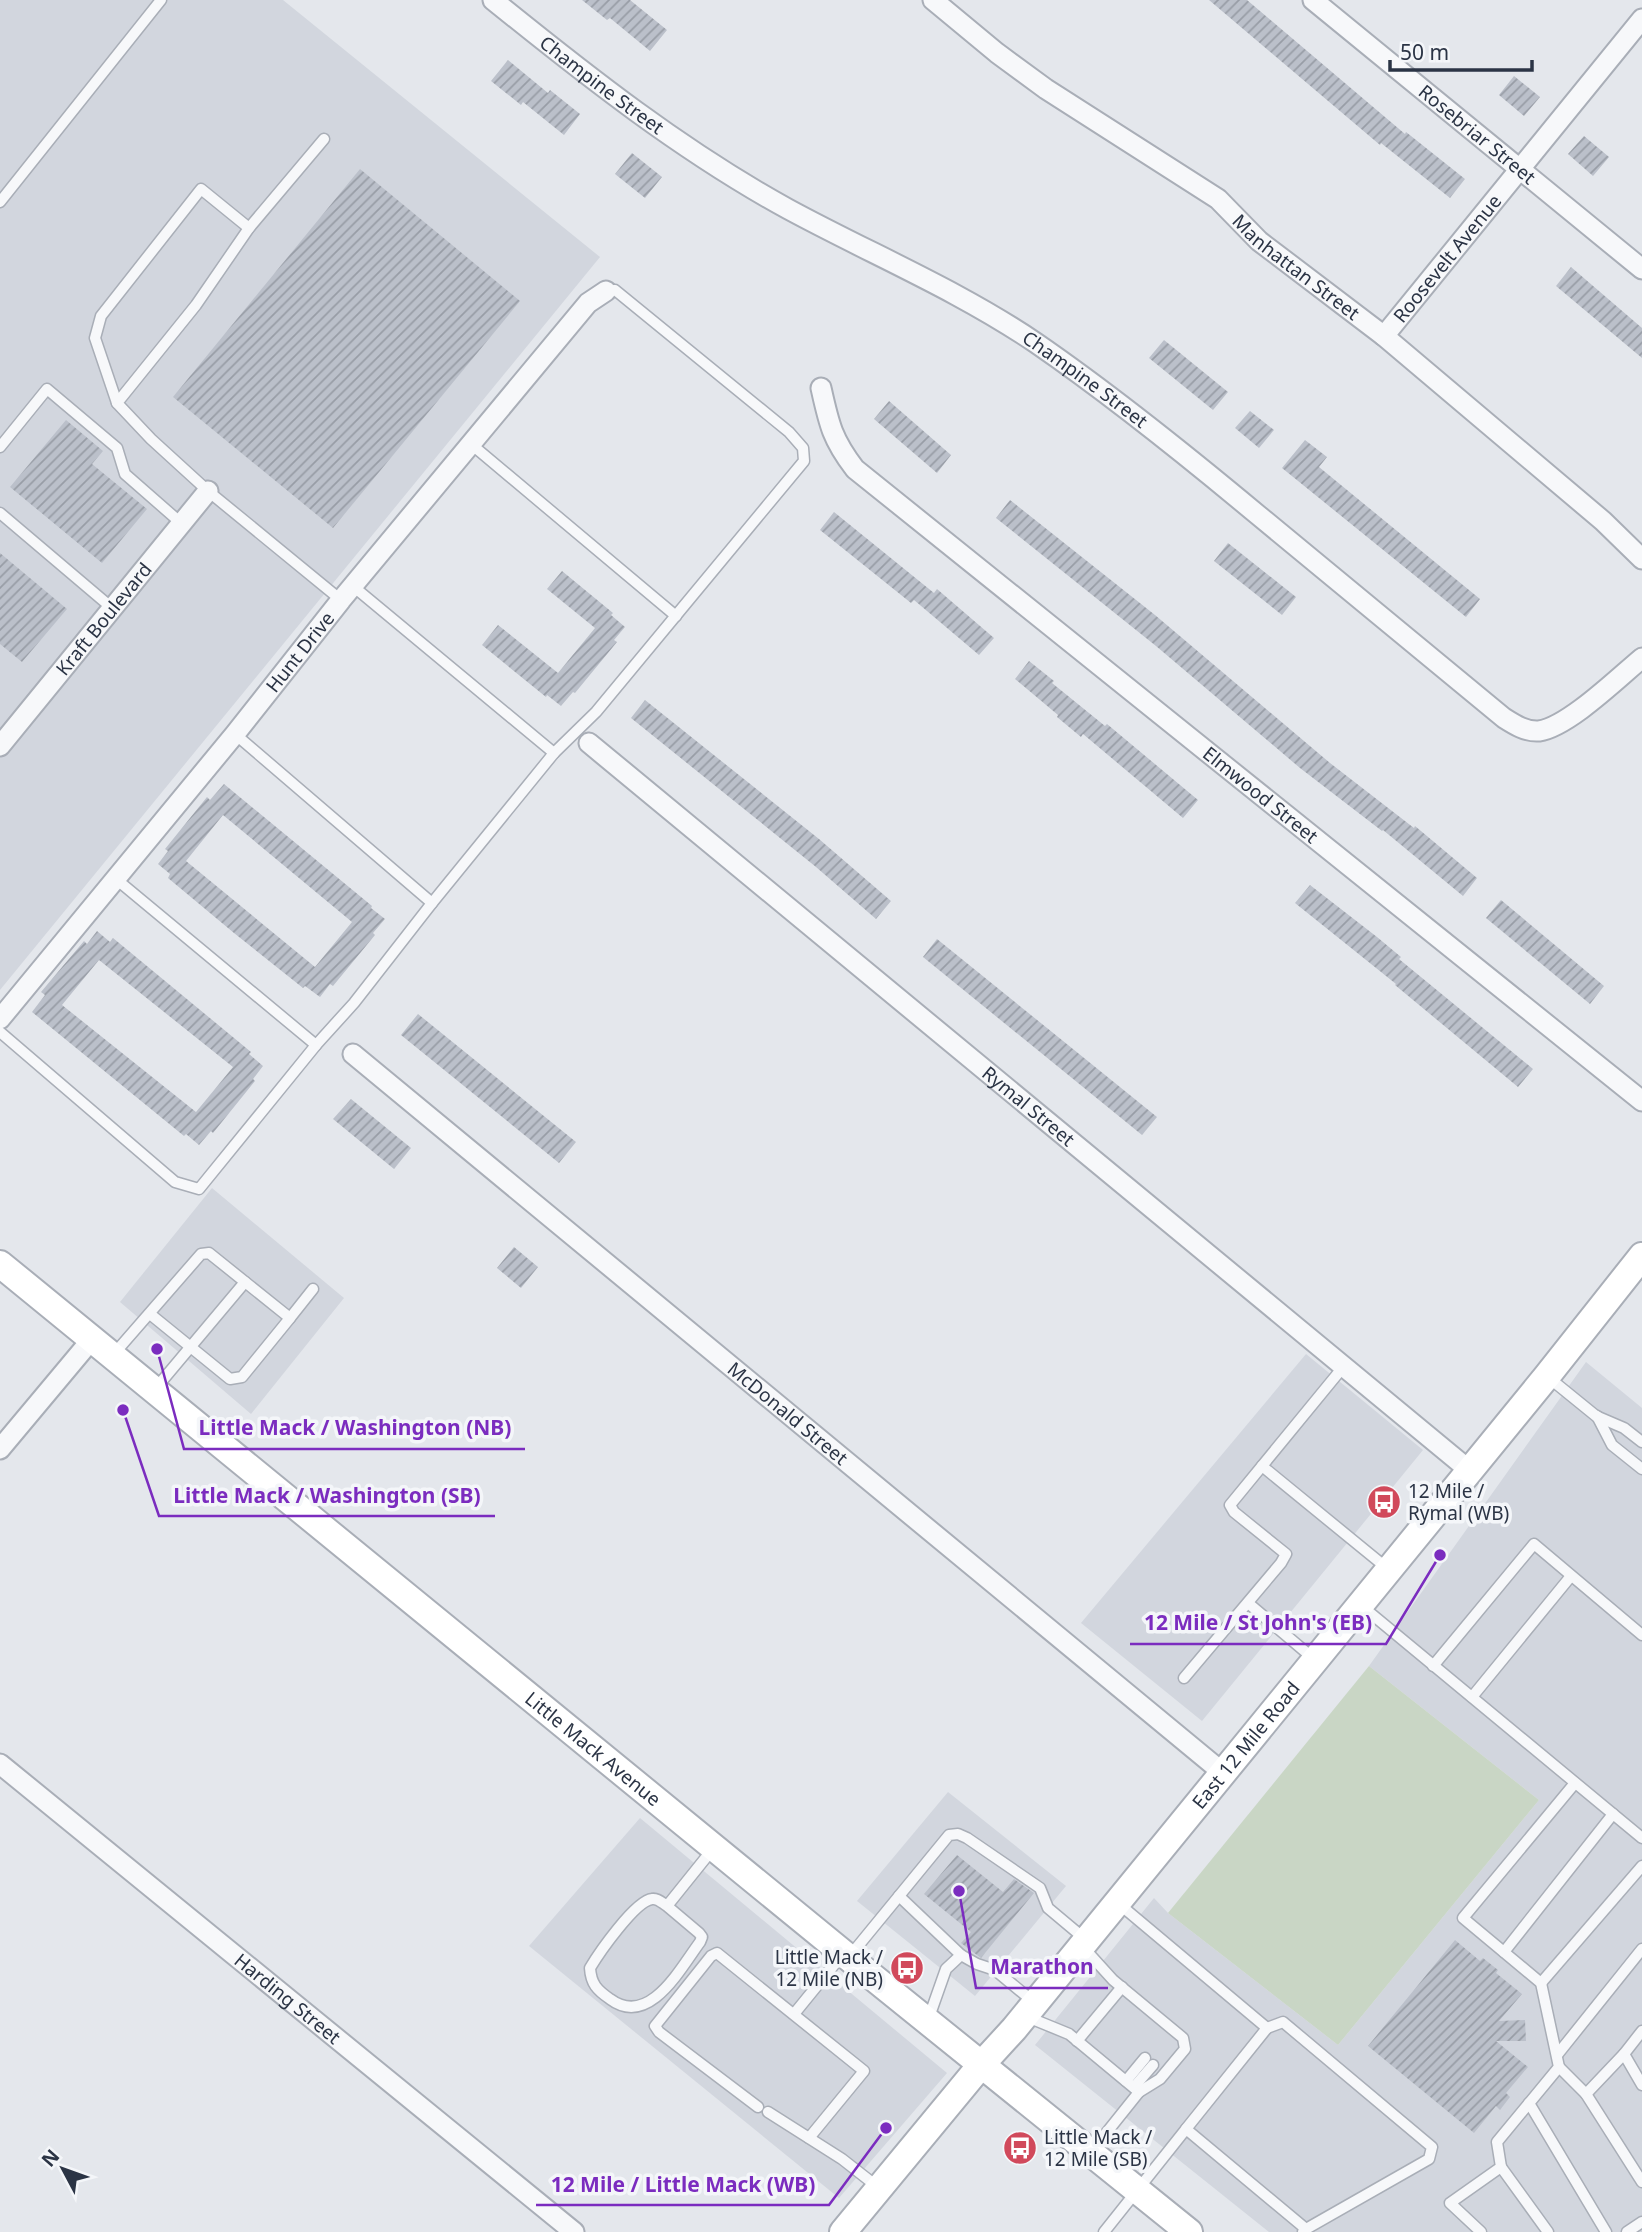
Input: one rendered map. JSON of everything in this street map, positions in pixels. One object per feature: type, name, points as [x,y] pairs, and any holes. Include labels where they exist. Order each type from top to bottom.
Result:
[{"type":"main road","name":"East 12 Mile Road","points":[[850,2229],[879,2189],[1030,2010],[1642,1256]]},
{"type":"main road","name":"Little Mack Avenue","points":[[0,1264],[1189,2232]]},
{"type":"street","name":"Champine Street","points":[[493,0],[571,64],[660,129],[717,166],[788,209],[972,303],[1073,369],[1158,432],[1504,718],[1523,729],[1540,731],[1555,725],[1576,712],[1642,658]]},
{"type":"street","name":"Manhattan Street","points":[[933,0],[1046,89],[1218,199],[1259,241],[1384,336],[1604,521],[1642,559]]},
{"type":"street","name":"Rosebriar Street","points":[[1314,0],[1642,269]]},
{"type":"street","name":"Roosevelt Avenue","points":[[1384,336],[1642,19]]},
{"type":"street","name":"Hunt Drive","points":[[0,1019],[471,444],[589,303],[606,291]]},
{"type":"street","name":"Elmwood Street","points":[[821,388],[831,431],[841,452],[855,469],[1642,1101]]},
{"type":"street","name":"Kraft Boulevard","points":[[0,746],[208,491]]},
{"type":"street","name":"Rymal Street","points":[[589,743],[1469,1470]]},
{"type":"street","name":"McDonald Street","points":[[353,1054],[1222,1772]]},
{"type":"street","points":[[0,1449],[92,1339]]},
{"type":"street","name":"Harding Street","points":[[0,1764],[574,2232]]},
{"type":"lane","points":[[0,202],[161,0]]},
{"type":"lane","points":[[117,403],[196,305],[249,228],[324,139]]},
{"type":"lane","points":[[249,228],[201,189],[101,316],[95,338],[117,403],[151,439],[208,491],[554,752]]},
{"type":"lane","points":[[0,1032],[175,1182],[199,1189],[316,1045],[354,1003],[554,752],[596,712],[804,461],[803,448],[789,432],[615,290],[606,291]]},
{"type":"lane","points":[[0,447],[47,389],[117,448],[125,474],[181,523]]},
{"type":"lane","points":[[471,444],[676,616]]},
{"type":"lane","points":[[0,513],[112,608]]},
{"type":"lane","points":[[235,734],[432,903]]},
{"type":"lane","points":[[116,879],[316,1045]]},
{"type":"lane","points":[[113,1356],[201,1254],[209,1253],[290,1318]]},
{"type":"lane","points":[[154,1391],[245,1282]]},
{"type":"lane","points":[[150,1314],[230,1379],[242,1377],[313,1289]]},
{"type":"lane","points":[[1184,1678],[1286,1554],[1234,1512],[1230,1505],[1344,1366]]},
{"type":"lane","points":[[1547,1376],[1596,1416],[1625,1428],[1642,1442]]},
{"type":"lane","points":[[1596,1416],[1612,1446],[1642,1469]]},
{"type":"lane","points":[[1262,1466],[1388,1569]]},
{"type":"lane","points":[[1433,1665],[1534,1544],[1642,1635]]},
{"type":"lane","points":[[1472,1697],[1571,1576]]},
{"type":"lane","points":[[1248,1603],[1315,1659]]},
{"type":"lane","points":[[1359,1604],[1642,1838]]},
{"type":"lane","points":[[1575,1783],[1462,1918],[1541,1983],[1559,2067],[1586,2094],[1642,2182]]},
{"type":"lane","points":[[1504,1952],[1613,1814]]},
{"type":"lane","points":[[794,2014],[899,1896],[949,1835],[958,1834],[1040,1888],[1048,1908],[1084,1942],[1122,1987],[1183,2038],[1185,2049],[1160,2079],[1133,2086]]},
{"type":"lane","points":[[667,1906],[715,1847]]},
{"type":"lane","points":[[1541,1983],[1642,1866]]},
{"type":"lane","points":[[899,1896],[961,1955],[995,1970],[1030,2010],[1069,2034],[1133,2086]]},
{"type":"lane","points":[[650,1899],[657,1899],[667,1906],[699,1933],[702,1937],[700,1942],[663,1990],[650,2002],[638,2007],[617,2004],[599,1991],[591,1981],[590,1968],[638,1907],[650,1899]]},
{"type":"lane","points":[[1117,1902],[1268,2028]]},
{"type":"lane","points":[[1556,2055],[1642,1949]]},
{"type":"lane","points":[[809,2137],[864,2071],[717,1952],[655,2026],[659,2032],[763,2110],[842,2158],[879,2189]]},
{"type":"lane","points":[[928,2020],[946,1969],[961,1955]]},
{"type":"lane","points":[[1077,2041],[1122,1987]]},
{"type":"lane","points":[[1162,2035],[1164,2022]]},
{"type":"lane","points":[[1104,2232],[1138,2191],[1186,2130],[1268,2028],[1283,2022],[1432,2147],[1429,2159],[1304,2230],[1186,2130]]},
{"type":"lane","points":[[1171,2043],[1175,2031]]},
{"type":"lane","points":[[1586,2094],[1642,2031]]},
{"type":"lane","points":[[1624,2054],[1642,2085]]},
{"type":"lane","points":[[1091,2152],[1149,2061]]},
{"type":"lane","points":[[1548,2232],[1501,2167],[1497,2142],[1559,2067]]},
{"type":"lane","points":[[1529,2103],[1606,2232]]},
{"type":"lane","points":[[1481,2232],[1450,2203],[1501,2167]]},
{"type":"lane","points":[[1628,2232],[1642,2222]]},
{"type":"shaded area","points":[[0,0],[283,0],[600,257],[0,990]]},
{"type":"shaded area","points":[[212,1188],[344,1298],[251,1414],[120,1302]]},
{"type":"shaded area","points":[[1306,1354],[1423,1450],[1202,1721],[1081,1623]]},
{"type":"shaded area","points":[[1586,1362],[1642,1408],[1642,2232],[1269,2232],[1035,2045],[1154,1898],[1168,1913],[1338,2045],[1539,1800],[1369,1666]]},
{"type":"shaded area","points":[[948,1792],[1066,1886],[975,1996],[857,1901]]},
{"type":"shaded area","points":[[640,1818],[947,2073],[839,2198],[529,1946]]},
{"type":"green space","points":[[1369,1666],[1539,1800],[1338,2045],[1168,1913]]},
{"type":"building","points":[[582,0],[630,0],[667,30],[650,51],[610,18],[607,20]]},
{"type":"building","points":[[1209,0],[1247,0],[1405,134],[1406,132],[1465,179],[1450,198],[1381,143],[1380,145]]},
{"type":"building","points":[[508,60],[548,93],[550,90],[580,114],[564,135],[523,102],[521,105],[491,81]]},
{"type":"building","points":[[1514,76],[1540,97],[1524,116],[1499,95]]},
{"type":"building","points":[[1584,136],[1609,157],[1593,176],[1568,154]]},
{"type":"building","points":[[632,153],[662,177],[645,198],[615,174]]},
{"type":"building","points":[[360,169],[520,301],[333,528],[173,397]]},
{"type":"building","points":[[1571,267],[1642,328],[1642,358],[1556,286]]},
{"type":"building","points":[[1164,340],[1228,392],[1213,410],[1149,358]]},
{"type":"building","points":[[889,401],[951,455],[937,473],[874,419]]},
{"type":"building","points":[[1250,411],[1274,430],[1259,448],[1235,428]]},
{"type":"building","points":[[66,420],[103,451],[92,464],[147,509],[102,563],[10,487]]},
{"type":"building","points":[[1305,440],[1327,457],[1319,467],[1480,599],[1466,617],[1282,468]]},
{"type":"building","points":[[1010,500],[1155,615],[1330,763],[1414,828],[1415,826],[1477,878],[1463,896],[1383,830],[1300,768],[1156,646],[996,518]]},
{"type":"building","points":[[834,512],[934,593],[937,589],[994,638],[979,655],[914,600],[911,603],[820,530]]},
{"type":"building","points":[[1228,543],[1296,597],[1282,615],[1214,561]]},
{"type":"building","points":[[0,553],[67,609],[22,662],[0,644]]},
{"type":"building","points":[[562,571],[613,613],[611,615],[625,627],[614,640],[617,642],[561,706],[482,645],[498,625],[558,673],[595,628],[547,589]]},
{"type":"building","points":[[1029,661],[1054,681],[1052,683],[1105,726],[1107,724],[1198,800],[1183,818],[1083,734],[1081,737],[1015,679]]},
{"type":"building","points":[[645,700],[819,839],[891,901],[876,919],[816,867],[631,718]]},
{"type":"building","points":[[224,784],[385,919],[333,986],[330,984],[320,997],[305,986],[303,988],[234,933],[168,878],[170,874],[158,864],[168,851],[165,849],[207,797],[210,800]],"holes":[[[223,815],[352,922],[315,967],[186,861]]]},
{"type":"building","points":[[1310,885],[1377,937],[1401,957],[1399,959],[1533,1069],[1518,1087],[1295,903]]},
{"type":"building","points":[[1501,900],[1604,986],[1590,1004],[1486,918]]},
{"type":"building","points":[[97,931],[110,942],[113,938],[251,1052],[249,1054],[263,1066],[253,1079],[255,1081],[213,1133],[211,1131],[199,1145],[186,1134],[184,1136],[32,1012],[45,995],[41,992],[84,941],[87,944]],"holes":[[[99,960],[233,1067],[196,1112],[62,1005]]]},
{"type":"building","points":[[937,939],[1157,1117],[1142,1135],[923,957]]},
{"type":"building","points":[[418,1014],[576,1142],[559,1163],[401,1035]]},
{"type":"building","points":[[351,1099],[411,1148],[394,1169],[333,1119]]},
{"type":"building","points":[[514,1247],[538,1267],[521,1288],[497,1268]]},
{"type":"building","points":[[957,1855],[1003,1892],[1014,1879],[1034,1893],[981,1958],[961,1943],[971,1932],[924,1894]]},
{"type":"building","points":[[1455,1940],[1480,1961],[1483,1958],[1498,1970],[1496,1973],[1522,1994],[1499,2021],[1525,2020],[1526,2041],[1496,2041],[1528,2067],[1506,2093],[1510,2097],[1500,2110],[1496,2106],[1474,2133],[1368,2046]]},
{"type":"place","name":"Little Mack / Washington (NB)","points":[[157,1349]]},
{"type":"place","name":"Little Mack / Washington (SB)","points":[[123,1410]]},
{"type":"place","name":"12 Mile / Rymal (WB)","points":[[1384,1502]]},
{"type":"place","name":"12 Mile / St John's (EB)","points":[[1440,1555]]},
{"type":"place","name":"Marathon","points":[[959,1891]]},
{"type":"place","name":"Little Mack / 12 Mile (NB)","points":[[907,1968]]},
{"type":"place","name":"12 Mile / Little Mack (WB)","points":[[886,2128]]},
{"type":"place","name":"Little Mack / 12 Mile (SB)","points":[[1020,2148]]}]
